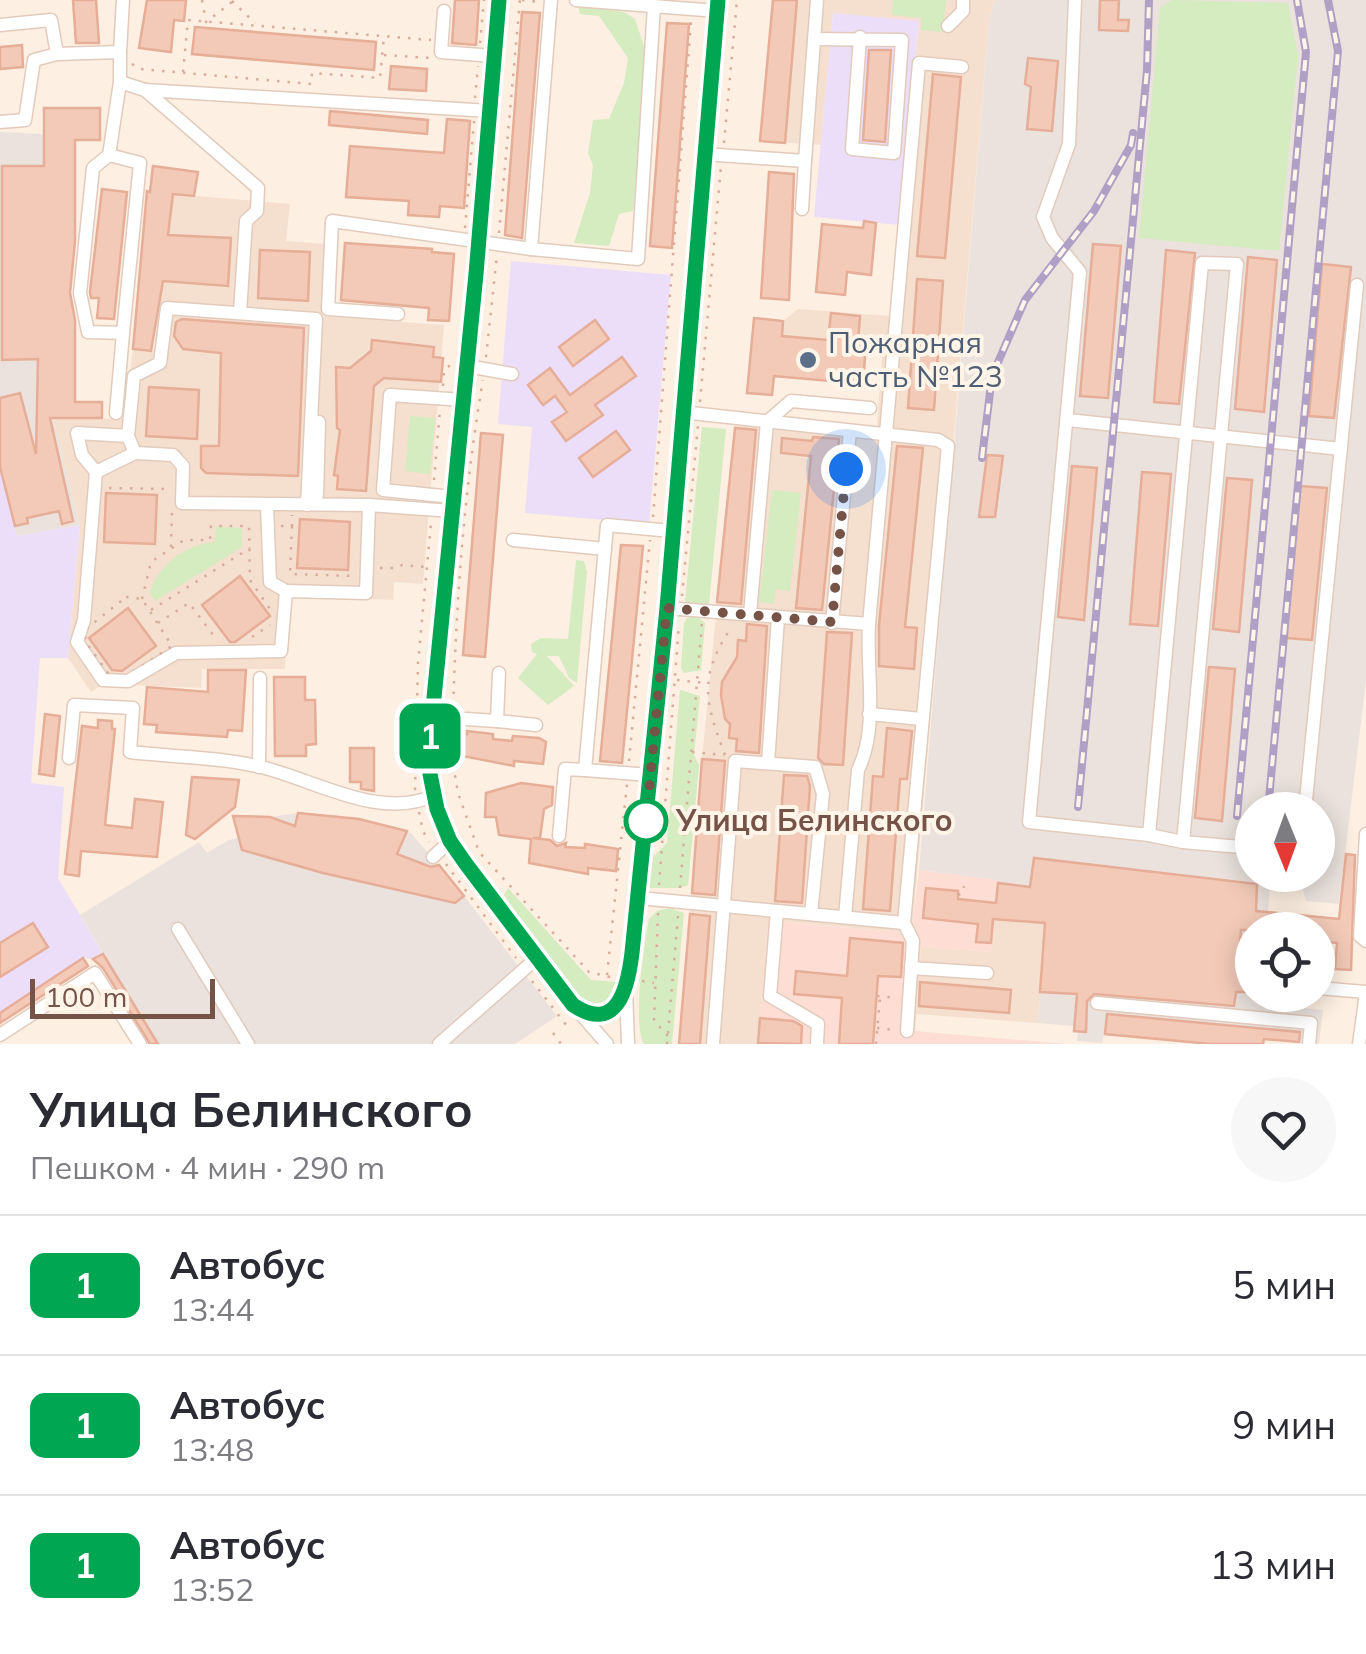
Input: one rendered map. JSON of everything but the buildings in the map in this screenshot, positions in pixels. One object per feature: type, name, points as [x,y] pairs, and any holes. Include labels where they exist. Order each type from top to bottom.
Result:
[{"type":"street","points":[[123,0],[124,56],[109,155],[93,168],[80,293],[88,332],[123,333]]},
{"type":"street","points":[[499,0],[464,400],[431,702],[430,774],[433,796],[450,841],[573,1005],[607,1044]]},
{"type":"street","points":[[531,248],[551,0]]},
{"type":"street","points":[[576,0],[692,9],[718,5],[671,530],[674,608],[626,990],[628,1044]]},
{"type":"street","points":[[802,209],[816,0]]},
{"type":"street","points":[[948,26],[962,11],[963,0]]},
{"type":"street","points":[[1074,0],[1069,144],[1043,218],[1052,238],[1080,272],[1029,822],[1235,847]]},
{"type":"street","points":[[398,314],[328,309],[332,222],[479,244],[638,259],[654,6]]},
{"type":"street","points":[[444,12],[441,52],[494,56]]},
{"type":"street","points":[[0,25],[52,20],[57,54]]},
{"type":"street","points":[[814,39],[860,37],[902,40],[894,152],[852,149],[860,37]]},
{"type":"street","points":[[0,122],[25,120],[34,60],[57,54],[124,56]]},
{"type":"street","points":[[846,917],[858,770],[865,756],[869,714],[869,624],[919,63],[962,66]]},
{"type":"street","points":[[120,82],[145,90],[490,111]]},
{"type":"street","points":[[145,90],[258,188],[258,211],[246,221],[240,312]]},
{"type":"street","points":[[704,154],[804,161]]},
{"type":"street","points":[[109,155],[140,163],[116,413]]},
{"type":"street","points":[[1148,835],[1202,263],[1237,264],[1182,842]]},
{"type":"street","points":[[1307,792],[1358,286]]},
{"type":"street","points":[[136,453],[128,436],[134,376],[160,362],[167,308],[316,318],[312,500]]},
{"type":"street","points":[[312,500],[322,342]]},
{"type":"street","points":[[467,366],[512,374]]},
{"type":"street","points":[[452,504],[383,490],[390,395],[464,400]]},
{"type":"street","points":[[746,614],[767,422],[792,402],[870,408]]},
{"type":"street","points":[[682,412],[938,440],[948,446],[904,923],[913,941],[907,1031]]},
{"type":"street","points":[[1068,420],[1341,450]]},
{"type":"street","points":[[832,622],[850,431]]},
{"type":"street","points":[[128,436],[77,433],[82,455],[96,472],[84,620],[77,642],[104,680],[128,682],[176,653],[281,652],[286,591]]},
{"type":"street","points":[[96,472],[136,453],[174,455],[182,466],[182,503],[267,505],[312,500],[369,506],[452,504]]},
{"type":"street","points":[[267,505],[270,582],[286,591],[366,593],[369,506]]},
{"type":"street","points":[[586,770],[607,525],[671,530]]},
{"type":"street","points":[[513,540],[605,549]]},
{"type":"street","points":[[674,608],[869,624]]},
{"type":"street","points":[[768,762],[778,618]]},
{"type":"street","points":[[496,721],[499,673]]},
{"type":"street","points":[[259,767],[260,678]]},
{"type":"street","points":[[69,758],[74,705],[133,708],[130,752],[259,767],[374,802],[417,803],[433,796]]},
{"type":"street","points":[[869,714],[922,719]]},
{"type":"street","points":[[466,719],[536,725]]},
{"type":"street","points":[[712,1044],[724,906],[730,758],[816,767],[822,794],[811,914]]},
{"type":"street","points":[[559,836],[566,768],[650,775]]},
{"type":"street","points":[[1366,834],[1360,936],[1366,940]]},
{"type":"street","points":[[433,857],[450,841]]},
{"type":"street","points":[[638,898],[904,923]]},
{"type":"street","points":[[777,911],[770,996],[818,1024],[817,1044]]},
{"type":"street","points":[[178,930],[248,1044]]},
{"type":"street","points":[[439,1044],[537,958]]},
{"type":"street","points":[[911,968],[987,974]]},
{"type":"street","points":[[0,1035],[94,974],[140,1044]]},
{"type":"street","points":[[573,1005],[597,1014],[620,1002],[626,990]]},
{"type":"street","points":[[1335,990],[1366,993],[1359,1044]]},
{"type":"street","points":[[1097,1003],[1312,1023],[1309,1044]]},
{"type":"path","points":[[202,0],[206,22]]},
{"type":"path","points":[[520,0],[498,245],[485,370],[474,432],[453,654],[452,758],[458,792],[480,852],[589,972],[617,978]]},
{"type":"path","points":[[668,1036],[654,1021],[654,983],[675,680],[674,608],[699,414],[737,0]]},
{"type":"path","points":[[206,22],[232,1],[258,26]]},
{"type":"path","points":[[607,977],[652,529],[692,9]]},
{"type":"path","points":[[184,72],[188,20],[432,40]]},
{"type":"path","points":[[124,56],[140,69],[311,84],[312,73],[380,78],[384,36]]},
{"type":"path","points":[[104,488],[172,489]]},
{"type":"path","points":[[171,549],[172,509]]},
{"type":"path","points":[[292,514],[290,574],[356,576],[356,566],[427,567]]},
{"type":"path","points":[[142,599],[126,597],[86,628],[86,641],[111,676],[124,678],[172,646],[142,599],[151,562],[184,540],[210,540],[211,526],[249,526],[250,580],[277,620],[250,639]]},
{"type":"path","points":[[268,526],[292,526]]},
{"type":"path","points":[[150,611],[250,548]]},
{"type":"path","points":[[158,624],[189,603],[224,649]]},
{"type":"path","points":[[668,1044],[703,611]]},
{"type":"path","points":[[730,758],[712,722],[706,683],[719,645],[746,614]]},
{"type":"path","points":[[675,680],[706,683]]},
{"type":"path","points":[[689,752],[730,758]]},
{"type":"path","points":[[618,882],[625,883]]},
{"type":"path","points":[[958,895],[963,894],[964,886]]},
{"type":"path","points":[[640,981],[654,983]]},
{"type":"path","points":[[876,1044],[878,997],[909,1000]]},
{"type":"path","points":[[877,1028],[907,1031]]},
{"type":"path","points":[[553,1033],[561,1044]]},
{"type":"shaded area","points":[[773,0],[995,0],[989,20],[913,923],[916,934],[769,920],[757,1044],[679,1044],[735,421],[876,436],[883,345],[782,335],[783,321],[798,309],[890,316],[919,22],[833,14],[821,145],[760,141]]},
{"type":"shaded area","points":[[995,0],[1366,0],[1366,680],[1339,904],[1306,901],[1303,892],[1335,892],[1335,792],[1235,792],[1235,892],[1269,892],[1268,912],[1235,912],[1235,1012],[1323,1012],[1319,1044],[1264,1039],[1263,1044],[1211,1044],[1104,1034],[1102,1043],[1077,1041],[1074,1026],[1038,1023],[1045,923],[994,919],[998,880],[919,870],[989,20]]},
{"type":"shaded area","points":[[833,13],[919,21],[900,225],[814,217]]},
{"type":"shaded area","points":[[0,132],[44,134],[44,353],[53,418],[80,525],[17,536],[0,467]]},
{"type":"shaded area","points":[[173,194],[290,204],[286,241],[326,244],[321,316],[444,325],[423,584],[394,582],[393,600],[290,596],[285,669],[202,669],[201,688],[104,684],[91,692],[68,658],[80,525],[53,418],[124,419],[133,349],[154,351]]},
{"type":"shaded area","points":[[511,261],[671,275],[649,524],[525,513],[532,427],[498,424]]},
{"type":"shaded area","points":[[0,467],[17,536],[80,525],[68,658],[40,658],[31,783],[64,787],[58,878],[103,954],[83,958],[0,1012]]},
{"type":"shaded area","points":[[298,813],[359,819],[411,833],[557,1016],[515,1044],[158,1044],[80,915],[199,842],[207,853],[239,838],[237,829],[270,817]]},
{"type":"shaded area","points":[[919,870],[999,880],[991,952],[921,947],[915,1031],[1065,1044],[757,1044],[768,920],[916,934],[913,923]]},
{"type":"shaded area","points":[[994,919],[1045,923],[1038,1023],[916,1014],[921,947],[991,952]]},
{"type":"green space","points":[[893,0],[946,0],[943,32],[921,30],[921,18],[892,15]]},
{"type":"green space","points":[[1172,0],[1288,3],[1298,56],[1279,251],[1139,238],[1160,7]]},
{"type":"green space","points":[[578,6],[624,12],[635,19],[648,58],[633,211],[619,214],[609,246],[574,243],[590,193],[593,165],[588,153],[593,120],[609,119],[624,83],[628,58],[599,16],[580,14]]},
{"type":"green space","points":[[410,416],[435,418],[430,474],[405,471]]},
{"type":"green space","points":[[702,427],[726,429],[709,604],[685,602]]},
{"type":"green space","points":[[772,490],[801,493],[790,591],[776,589],[774,604],[759,602]]},
{"type":"green space","points":[[216,527],[242,528],[242,547],[155,601],[150,593],[159,573],[183,552],[215,542]]},
{"type":"green space","points":[[576,560],[584,561],[587,572],[577,683],[569,678],[559,656],[547,656],[574,686],[548,705],[518,678],[537,654],[532,652],[531,644],[541,638],[568,639]]},
{"type":"green space","points":[[698,617],[705,623],[701,670],[684,673],[684,623],[687,618]]},
{"type":"green space","points":[[680,690],[700,696],[694,755],[699,765],[688,885],[647,888],[650,860],[667,843]]},
{"type":"green space","points":[[508,888],[591,980],[617,982],[611,998],[598,1004],[582,999],[507,903],[504,895]]},
{"type":"green space","points":[[670,908],[684,913],[672,1044],[644,1044],[639,1002],[649,919],[657,911]]},
{"type":"railway","points":[[1078,807],[1147,70],[1149,0]]},
{"type":"railway","points":[[1239,792],[1306,52],[1297,0]]},
{"type":"railway","points":[[1270,792],[1338,51],[1328,0]]},
{"type":"railway","points":[[982,458],[992,376],[1025,300],[1094,211],[1131,145],[1133,133]]},
{"type":"bus line","name":"1","points":[[499,0],[464,400],[431,702],[430,774],[437,809],[450,841],[466,864],[573,1005],[597,1014],[620,1002],[632,953],[667,608],[718,0]]},
{"type":"place","name":"Пожарная часть №123","points":[[808,360]]},
{"type":"place","name":"Улица Белинского","points":[[646,821]]},
{"type":"route","points":[[646,821],[667,608],[832,622],[846,469]]}]
